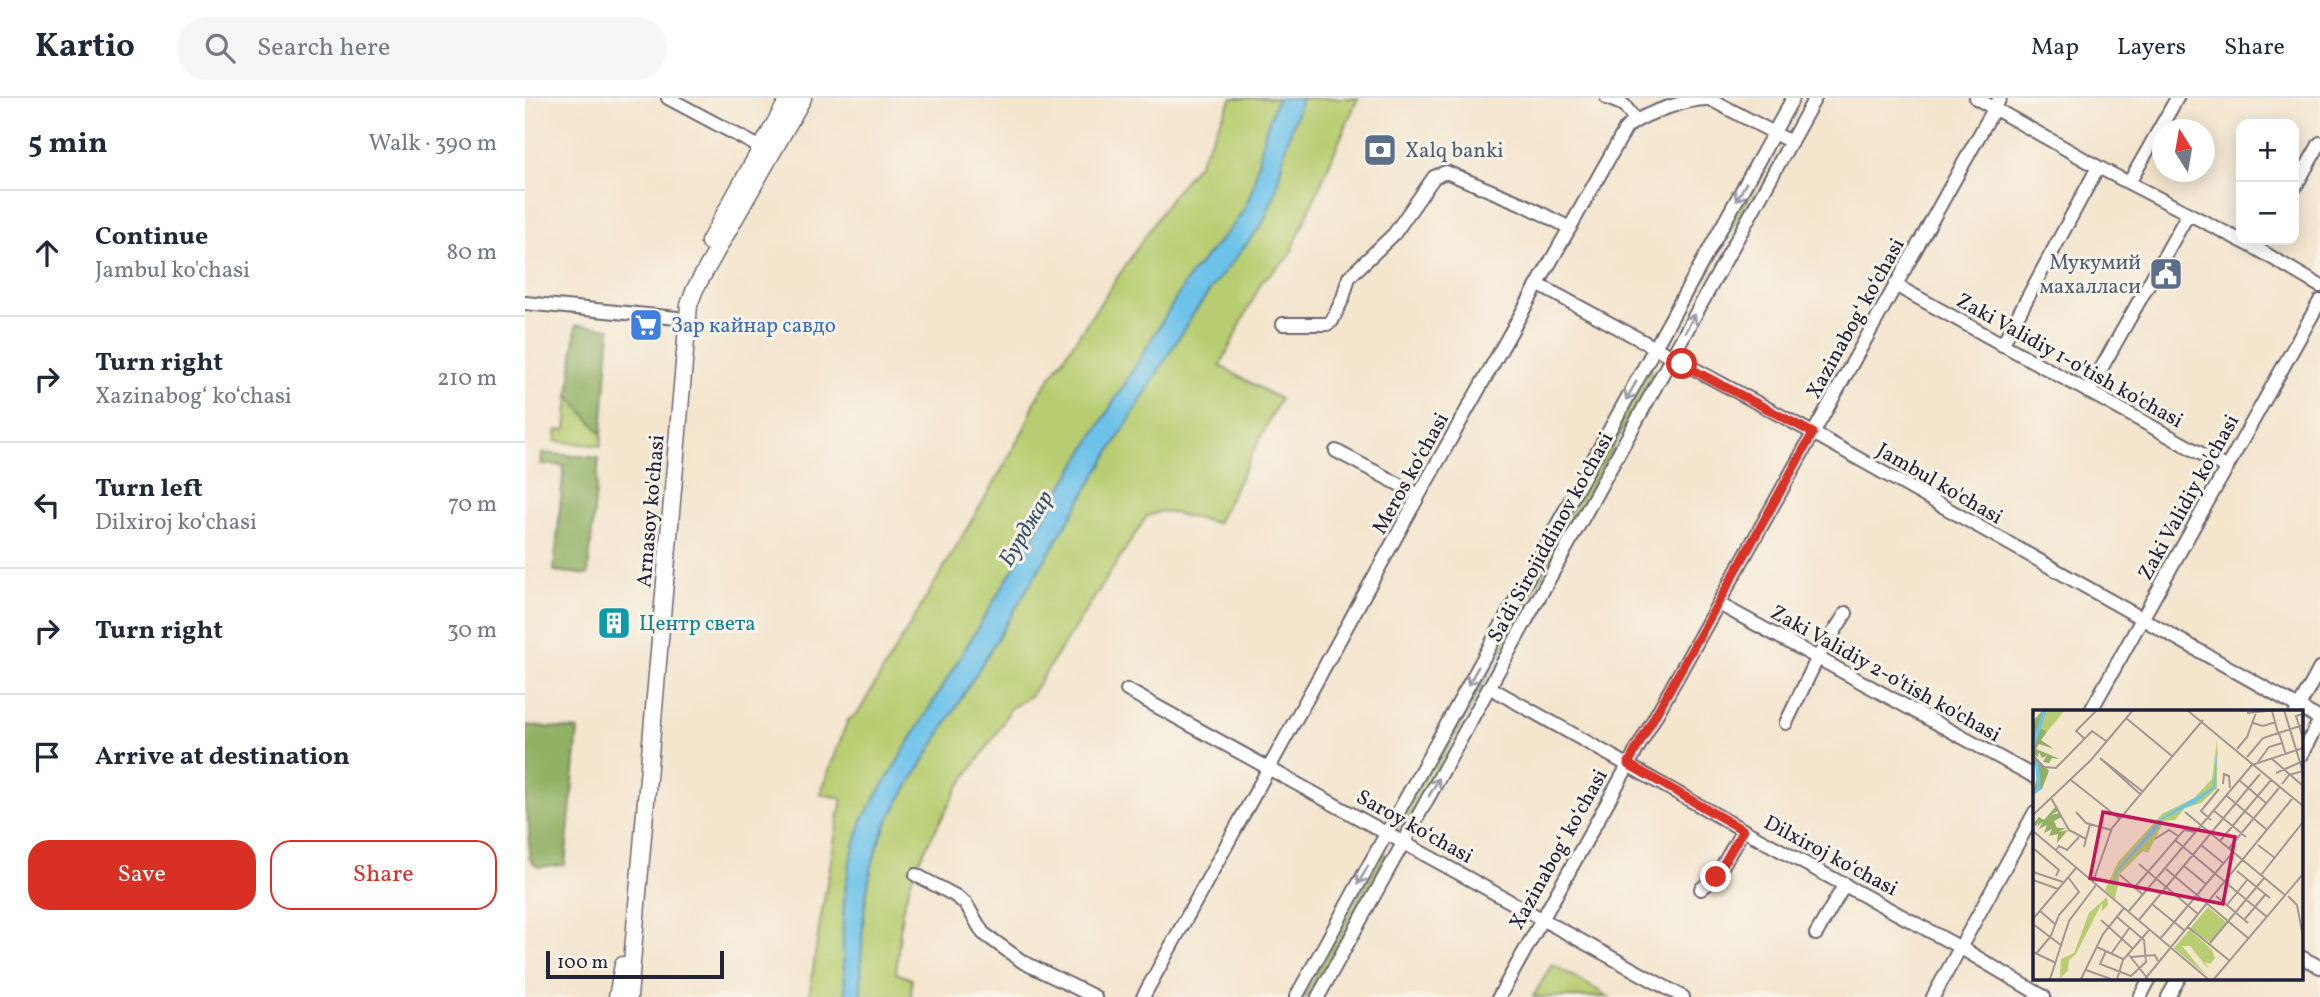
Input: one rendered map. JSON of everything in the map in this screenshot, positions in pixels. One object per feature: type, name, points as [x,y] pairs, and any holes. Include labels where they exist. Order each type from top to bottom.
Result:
[{"type":"main road","name":"Arnasoy ko'chasi","points":[[767,151],[789,98]]},
{"type":"main road","name":"Arnasoy ko'chasi","points":[[617,997],[624,962],[659,591],[683,291],[767,151],[803,98]]},
{"type":"main road","name":"Arnasoy ko'chasi","points":[[629,997],[659,591]]},
{"type":"street","points":[[668,98],[767,151]]},
{"type":"street","points":[[1607,98],[1624,105],[1635,120],[1699,98],[1710,99],[1791,142]]},
{"type":"street","name":"Sa'di Sirojiddinov ko'chasi","points":[[1296,997],[1793,98]]},
{"type":"street","name":"Sa'di Sirojiddinov ko'chasi","points":[[1318,997],[1815,98]]},
{"type":"street","points":[[1976,98],[1997,103],[2098,167],[2188,214],[2236,234]]},
{"type":"street","points":[[2130,183],[2177,98]]},
{"type":"street","name":"Xazinabog‘ ko‘chasi","points":[[1499,997],[1997,103]]},
{"type":"street","name":"Meros ko‘chasi","points":[[1143,997],[1419,495],[1626,128],[1635,120]]},
{"type":"street","points":[[2298,182],[2320,143]]},
{"type":"street","points":[[2001,345],[2098,167]]},
{"type":"street","points":[[1283,324],[1327,324],[1332,321],[1343,298],[1349,276],[1394,234],[1438,174],[1446,172],[1493,190],[1570,228]]},
{"type":"street","points":[[2088,391],[2188,214]]},
{"type":"street","points":[[2262,245],[2320,286]]},
{"type":"street","name":"Jambul ko'chasi","points":[[1539,285],[1813,433],[2297,709]]},
{"type":"street","name":"Zaki Validiy 1-o'tish ko'chasi","points":[[1895,285],[2227,468]]},
{"type":"street","name":"Zaki Validiy ko'chasi","points":[[2091,710],[2320,301]]},
{"type":"street","points":[[525,303],[682,318]]},
{"type":"street","points":[[1336,450],[1419,495]]},
{"type":"street","name":"Zaki Validiy 2-o'tish ko'chasi","points":[[1719,604],[2033,776]]},
{"type":"street","points":[[1786,723],[1818,657],[1846,613]]},
{"type":"street","points":[[2297,709],[2320,668]]},
{"type":"street","name":"Dilxiroj ko‘chasi","points":[[1489,687],[1743,830],[1961,948],[2044,997]]},
{"type":"street","name":"Saroy ko‘chasi","points":[[1127,690],[1683,997]]},
{"type":"street","name":"Jambul ko'chasi","points":[[2303,712],[2320,719]]},
{"type":"street","points":[[2303,751],[2320,719]]},
{"type":"street","points":[[1933,997],[2033,816]]},
{"type":"street","points":[[1701,889],[1716,877],[1743,830]]},
{"type":"street","points":[[916,875],[966,904],[982,933],[1023,962],[1095,997]]},
{"type":"street","points":[[1816,934],[1845,884]]},
{"type":"street","points":[[2303,958],[2320,967]]},
{"type":"street","points":[[2140,997],[2149,979]]},
{"type":"street","points":[[2168,997],[2178,979]]},
{"type":"green space","points":[[1232,98],[1358,98],[1289,257],[1262,281],[1220,366],[1280,399],[1217,523],[1162,511],[1147,516],[1031,695],[1010,709],[997,733],[958,788],[915,868],[902,911],[896,973],[912,979],[911,997],[809,997],[842,798],[820,794],[848,720],[858,713],[1005,464],[1026,425],[1036,399],[1172,196],[1198,164]]},
{"type":"green space","points":[[1769,150],[1774,153],[1668,345],[1663,342]]},
{"type":"green space","points":[[576,325],[610,328],[602,434],[569,396]]},
{"type":"green space","points":[[1649,369],[1654,372],[1404,828],[1398,824]]},
{"type":"green space","points":[[569,396],[602,434],[601,446],[555,441],[557,430],[566,430]]},
{"type":"green space","points":[[542,453],[599,458],[588,575],[554,571],[564,466],[541,464]]},
{"type":"green space","points":[[525,725],[578,730],[565,865],[538,867],[529,858],[529,825],[525,809]]},
{"type":"green space","points":[[1383,853],[1387,855],[1309,997],[1303,997]]},
{"type":"green space","points":[[1552,964],[1609,997],[1533,997]]},
{"type":"water","name":"Бурджар","points":[[1277,98],[1302,98],[1286,145],[1275,194],[1263,223],[1190,319],[891,815],[874,858],[865,904],[861,997],[846,997],[844,907],[849,864],[862,820],[1190,275],[1246,206],[1253,187],[1264,135]]},
{"type":"place","name":"Xalq banki","points":[[1380,150]]},
{"type":"place","name":"Мукумий махалласи","points":[[2166,274]]},
{"type":"place","name":"Зар кайнар савдо","points":[[646,325]]},
{"type":"place","name":"Центр света","points":[[614,623]]},
{"type":"route","points":[[1682,364],[1813,433],[1628,764],[1743,830],[1716,877]]}]
